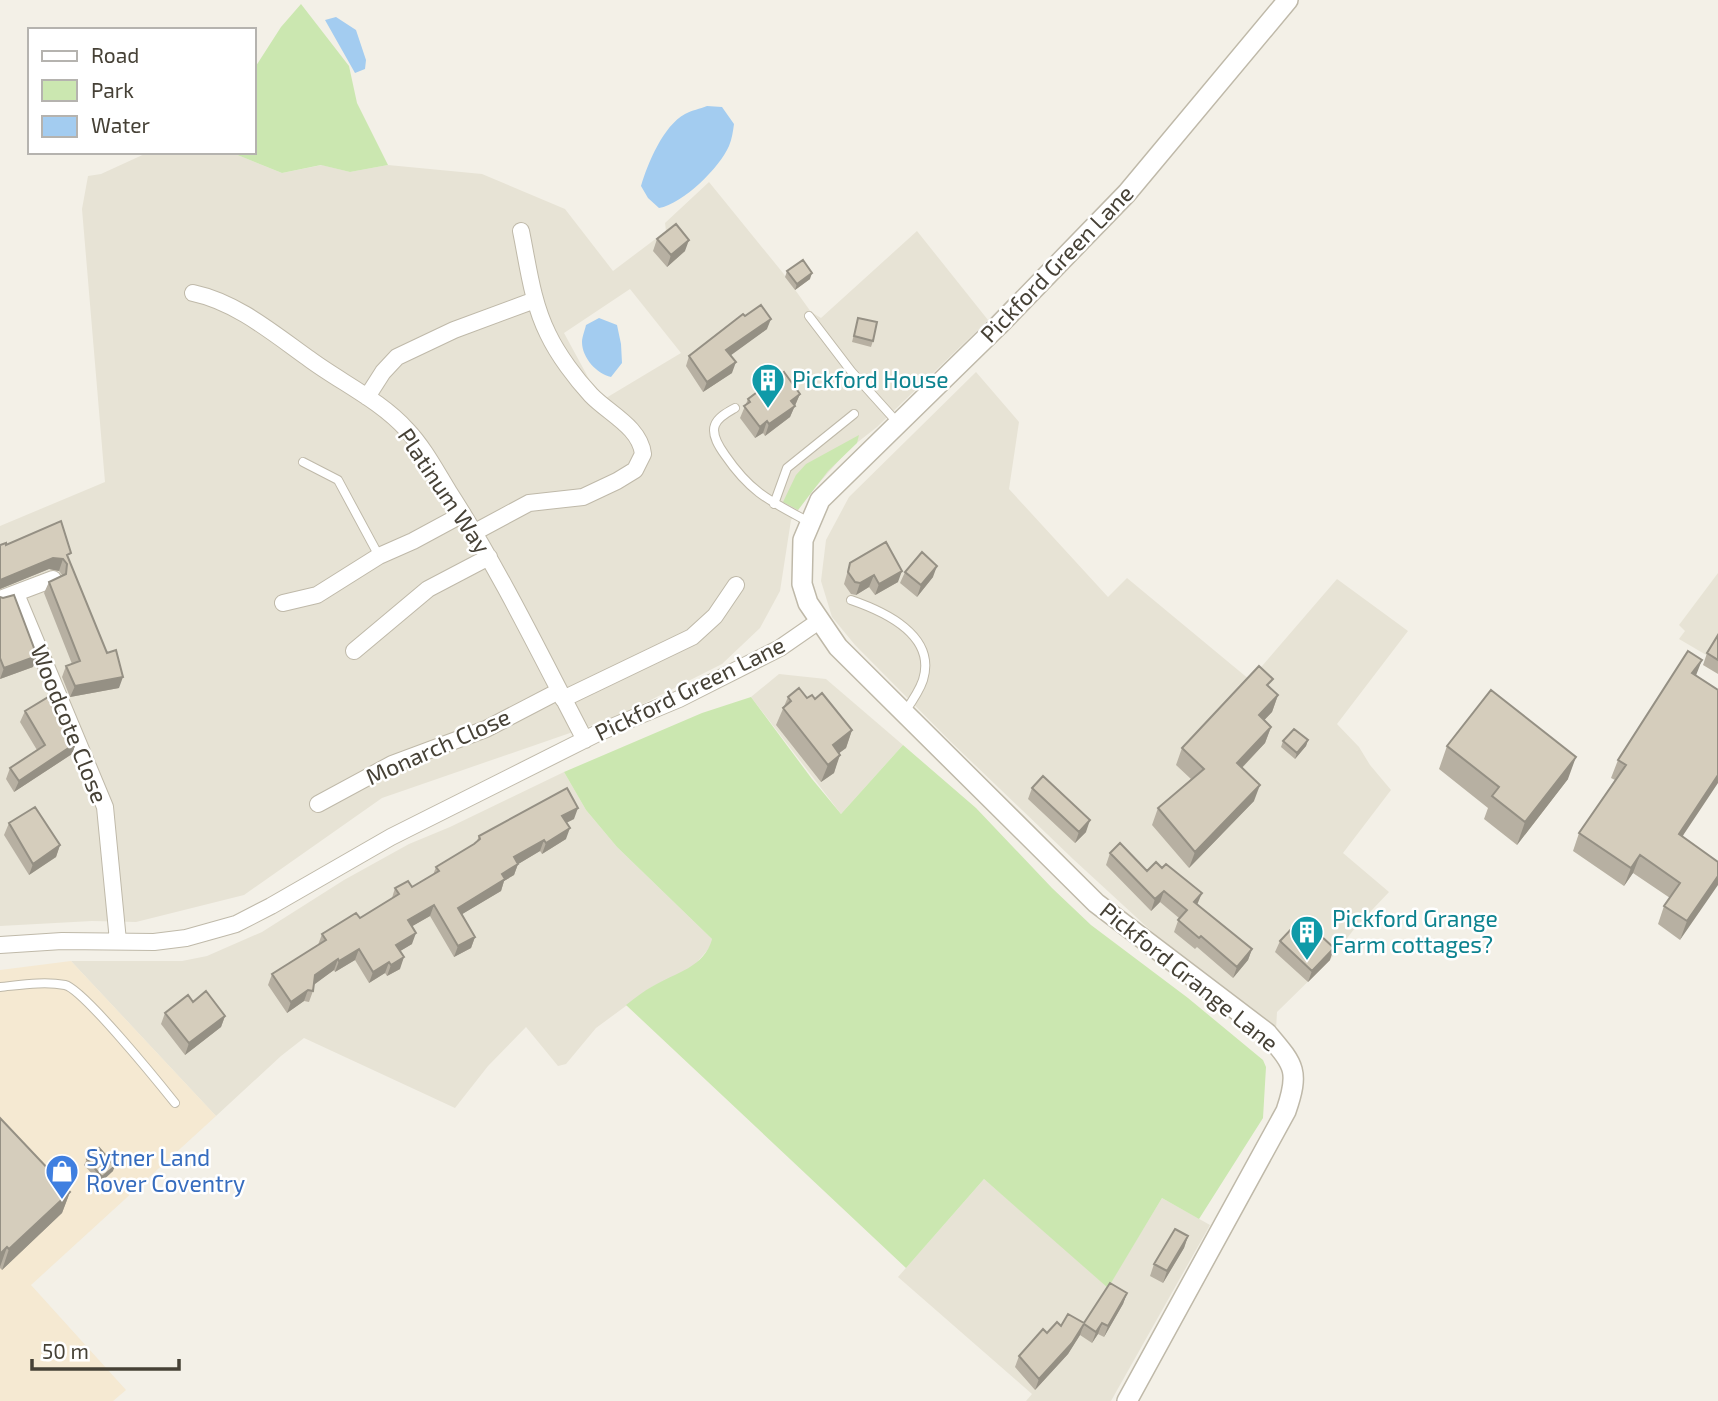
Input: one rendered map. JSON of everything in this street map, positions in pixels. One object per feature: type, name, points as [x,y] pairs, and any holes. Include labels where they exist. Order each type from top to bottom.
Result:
[{"type":"street","name":"Pickford Green Lane","points":[[0,945],[62,941],[154,942],[186,938],[236,924],[391,837],[585,740],[679,699],[780,648],[819,621],[808,603],[802,584],[803,540],[820,500],[998,326],[1127,192],[1288,0]]},
{"type":"street","points":[[475,532],[529,503],[583,496],[626,476],[635,470],[642,460],[639,441],[620,419],[584,387],[548,335],[535,300],[521,230]]},
{"type":"street","name":"Platinum Way","points":[[193,293],[215,298],[239,311],[326,372],[367,397],[406,428],[475,532],[585,740]]},
{"type":"street","points":[[367,397],[383,372],[397,357],[454,330],[535,300]]},
{"type":"street","points":[[283,603],[317,595],[379,556],[463,514]]},
{"type":"street","points":[[354,651],[428,589],[489,557]]},
{"type":"street","points":[[8,597],[53,579]]},
{"type":"street","name":"Monarch Close","points":[[318,804],[392,764],[486,729],[692,637],[715,616],[736,585]]},
{"type":"street","name":"Woodcote Close","points":[[8,597],[104,807],[118,941]]},
{"type":"street","name":"Pickford Grange Lane","points":[[819,621],[838,647],[1096,903],[1267,1033],[1286,1056],[1294,1072],[1294,1087],[1286,1111],[1127,1401]]},
{"type":"lane","points":[[809,316],[851,371],[897,422]]},
{"type":"lane","points":[[735,408],[716,422],[713,429],[718,445],[738,475],[759,494],[810,522]]},
{"type":"lane","points":[[774,504],[788,468],[854,414]]},
{"type":"lane","points":[[303,462],[338,480],[379,556]]},
{"type":"lane","points":[[851,600],[883,612],[905,628],[920,645],[924,659],[923,679],[904,713]]},
{"type":"lane","points":[[0,987],[67,985],[96,1010],[175,1103]]},
{"type":"shaded area","points":[[145,154],[235,154],[282,173],[322,165],[350,172],[388,165],[482,174],[565,209],[613,271],[666,231],[665,223],[709,182],[811,312],[821,318],[917,231],[988,320],[877,427],[849,449],[812,491],[791,520],[780,591],[760,628],[722,664],[619,716],[382,798],[244,895],[136,922],[92,921],[0,926],[0,526],[105,482],[82,209],[88,176],[101,174]],"holes":[[[630,289],[681,353],[601,401],[564,333]]]},
{"type":"shaded area","points":[[976,372],[1019,422],[1009,489],[1108,597],[1127,578],[1250,680],[1337,579],[1408,631],[1337,724],[1359,747],[1391,790],[1343,853],[1389,892],[1330,960],[1277,1012],[1276,1030],[1161,940],[1073,859],[951,742],[855,645],[832,617],[821,581],[826,540],[849,497]]},
{"type":"shaded area","points":[[1718,573],[1718,637],[1708,656],[1679,639],[1685,631],[1679,625]]},
{"type":"shaded area","points":[[779,674],[826,679],[903,745],[841,814],[751,697]]},
{"type":"shaded area","points":[[564,772],[586,810],[617,847],[712,939],[711,946],[692,968],[653,986],[596,1028],[566,1064],[558,1066],[526,1027],[488,1066],[455,1108],[304,1038],[216,1116],[71,961],[182,961],[207,956],[262,932],[344,880],[409,844]]},
{"type":"shaded area","name":"Sytner Land Rover Coventry","points":[[71,961],[216,1116],[31,1285],[126,1390],[113,1401],[0,1401],[0,970]]},
{"type":"shaded area","points":[[984,1179],[1108,1287],[1162,1198],[1210,1225],[1111,1401],[1026,1401],[1032,1394],[898,1277]]},
{"type":"green space","points":[[301,4],[349,66],[357,103],[388,165],[350,172],[321,165],[282,173],[235,154],[256,154],[256,66],[281,27]]},
{"type":"green space","points":[[859,435],[857,443],[828,471],[798,510],[783,502],[796,475],[806,464]]},
{"type":"green space","points":[[751,697],[841,814],[903,745],[976,808],[1091,925],[1188,998],[1263,1060],[1266,1067],[1263,1118],[1199,1219],[1162,1198],[1108,1288],[984,1179],[906,1268],[626,1005],[650,988],[696,963],[708,949],[712,939],[617,847],[586,810],[564,772],[702,713]]},
{"type":"water","points":[[336,17],[356,30],[366,60],[365,69],[355,73],[325,20]]},
{"type":"water","points":[[707,106],[722,107],[734,124],[729,146],[718,164],[700,183],[679,200],[659,208],[648,198],[641,186],[652,156],[663,136],[677,120]]},
{"type":"water","points":[[599,318],[617,325],[621,344],[622,363],[611,377],[591,364],[583,348],[586,325]]},
{"type":"building","points":[[676,224],[689,240],[671,255],[657,239]]},
{"type":"building","points":[[803,260],[812,273],[797,284],[787,271]]},
{"type":"building","points":[[761,305],[771,319],[726,350],[736,362],[707,382],[689,356],[743,314],[745,316]]},
{"type":"building","points":[[858,318],[877,322],[873,341],[854,336]]},
{"type":"building","name":"Pickford House","points":[[784,372],[800,394],[791,401],[795,406],[760,427],[744,406],[750,402],[748,399]]},
{"type":"building","points":[[61,521],[71,553],[67,555],[107,653],[116,650],[123,677],[75,686],[66,666],[80,661],[49,582],[66,574],[67,564],[63,559],[53,558],[0,580],[0,545],[6,545]]},
{"type":"building","points":[[886,542],[902,571],[879,584],[874,575],[860,583],[855,582],[848,572],[850,563]]},
{"type":"building","points":[[922,552],[937,566],[921,585],[905,572]]},
{"type":"building","points":[[14,595],[37,656],[4,668],[0,658],[0,597]]},
{"type":"building","points":[[1718,635],[1718,660],[1707,653]]},
{"type":"building","points":[[1688,651],[1702,660],[1692,673],[1718,690],[1718,775],[1679,834],[1718,862],[1718,876],[1687,921],[1664,906],[1680,883],[1640,855],[1631,868],[1579,833],[1626,765],[1618,760]]},
{"type":"building","points":[[1259,666],[1273,679],[1267,685],[1278,695],[1259,715],[1271,727],[1237,763],[1260,785],[1195,852],[1158,808],[1204,769],[1182,748]]},
{"type":"building","points":[[799,688],[807,698],[812,695],[815,699],[822,693],[852,730],[833,745],[840,755],[828,765],[783,708],[791,701],[788,697]]},
{"type":"building","points":[[1491,690],[1576,757],[1525,822],[1492,796],[1499,787],[1447,746]]},
{"type":"building","points":[[50,696],[76,743],[19,781],[10,768],[45,745],[25,711]]},
{"type":"building","points":[[1294,729],[1308,740],[1297,753],[1283,741]]},
{"type":"building","points":[[1043,776],[1090,820],[1079,832],[1032,788]]},
{"type":"building","points":[[567,788],[578,808],[562,816],[570,828],[546,843],[544,840],[514,857],[518,864],[502,874],[505,879],[458,908],[475,937],[458,946],[434,905],[408,920],[416,933],[396,945],[404,957],[373,972],[359,949],[315,975],[313,991],[308,990],[291,1002],[272,974],[326,940],[322,934],[356,913],[360,918],[399,894],[395,888],[408,881],[412,887],[439,871],[436,867],[474,844],[480,839],[479,836]]},
{"type":"building","points":[[35,807],[60,845],[33,864],[9,823]]},
{"type":"building","points":[[1120,843],[1147,871],[1156,862],[1162,868],[1166,864],[1202,893],[1194,902],[1252,949],[1237,967],[1178,920],[1187,910],[1164,891],[1155,899],[1110,853]]},
{"type":"building","points":[[1297,923],[1316,941],[1321,936],[1334,948],[1312,971],[1280,941]]},
{"type":"building","points":[[206,991],[225,1016],[189,1043],[165,1013],[188,995],[193,1002]]},
{"type":"building","points":[[0,1118],[70,1192],[9,1249],[7,1247],[0,1254]]},
{"type":"building","points":[[99,1148],[115,1166],[102,1177],[87,1159]]},
{"type":"building","points":[[1175,1229],[1188,1236],[1167,1271],[1154,1264]]},
{"type":"building","points":[[1110,1283],[1127,1293],[1108,1326],[1102,1323],[1096,1332],[1084,1324],[1072,1343],[1039,1379],[1019,1356],[1043,1329],[1047,1333],[1057,1322],[1061,1326],[1068,1314],[1084,1323]]},
{"type":"place","name":"Pickford House","points":[[768,410]]},
{"type":"place","name":"Pickford Grange Farm cottages?","points":[[1307,962]]},
{"type":"place","name":"Sytner Land Rover Coventry","points":[[62,1201]]}]
